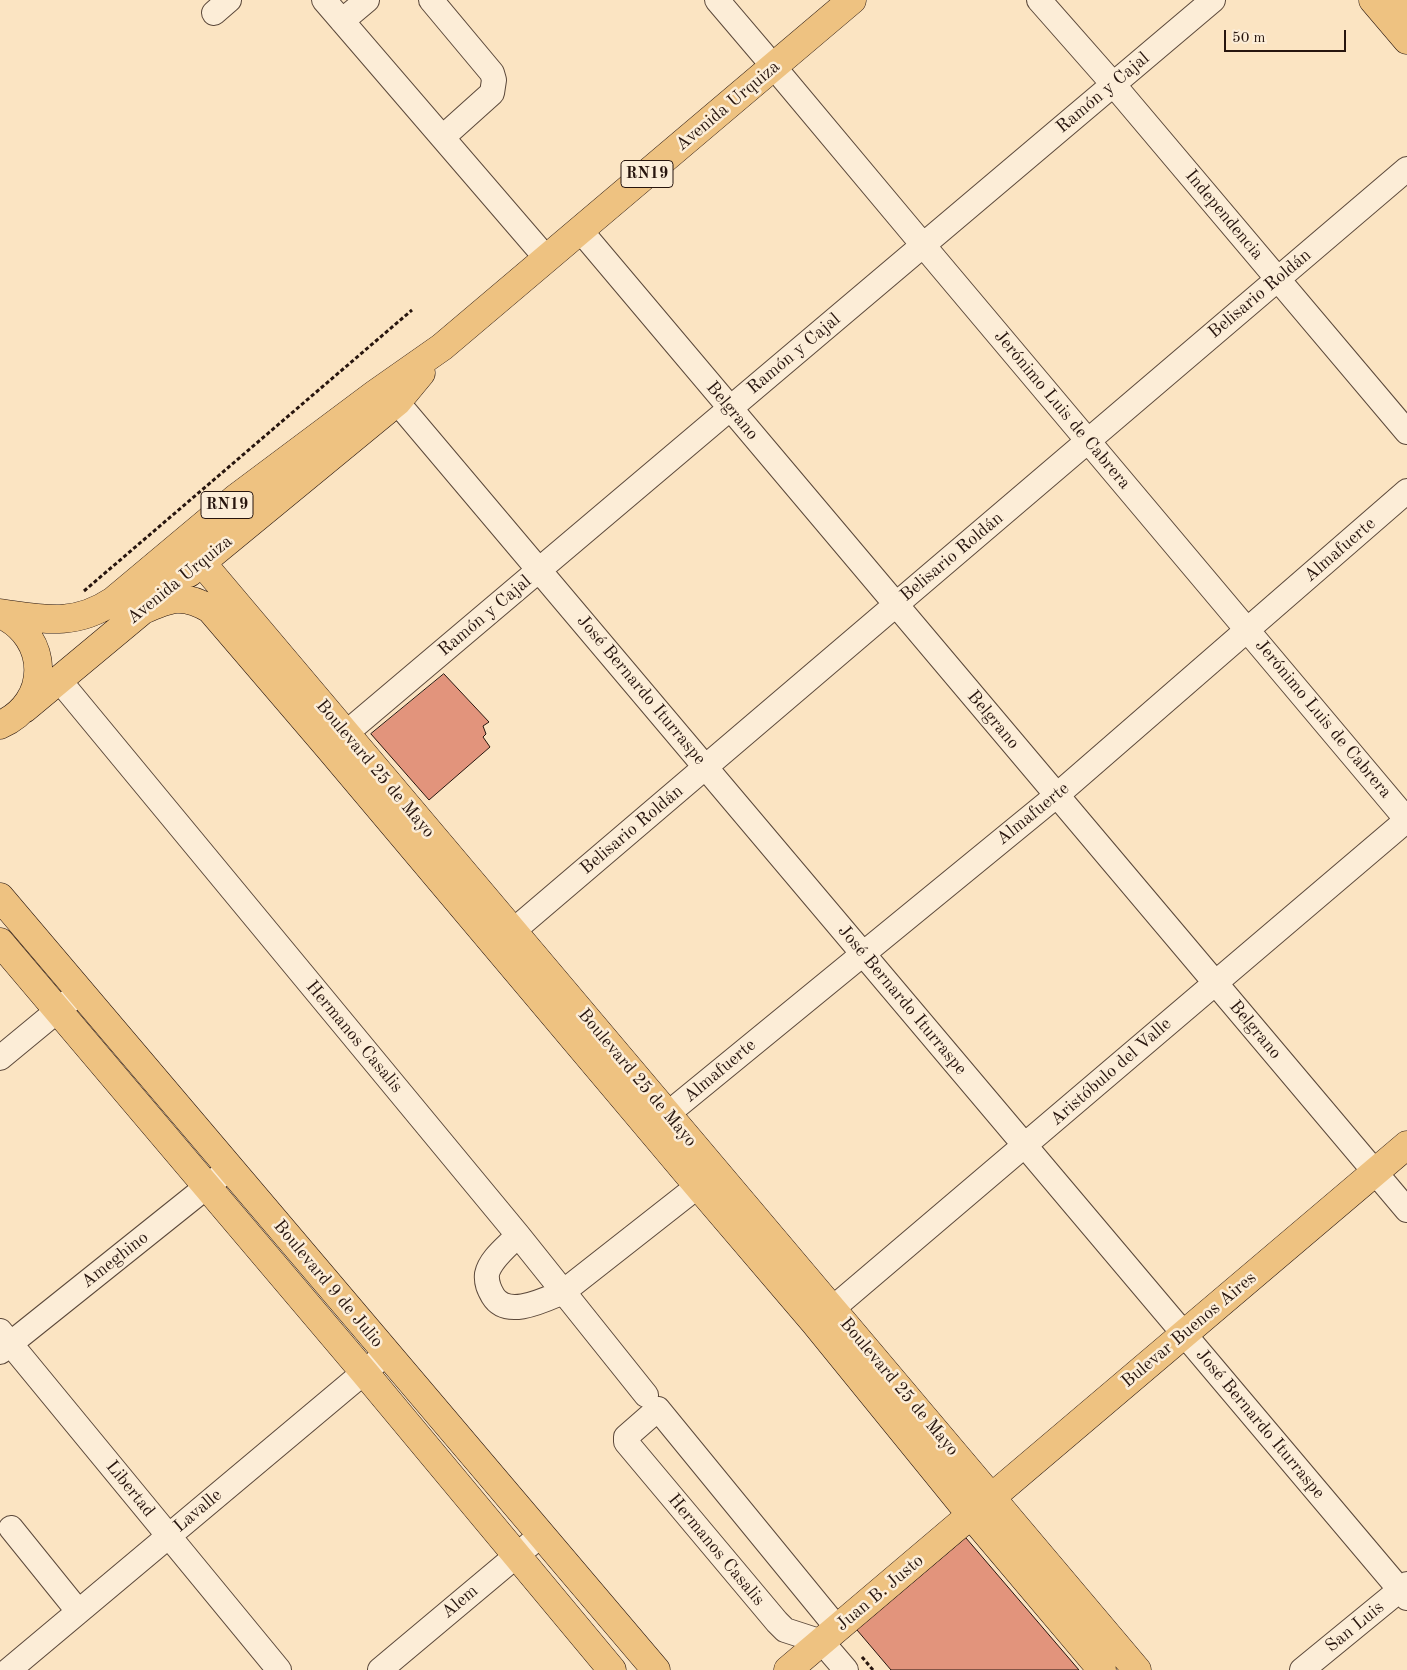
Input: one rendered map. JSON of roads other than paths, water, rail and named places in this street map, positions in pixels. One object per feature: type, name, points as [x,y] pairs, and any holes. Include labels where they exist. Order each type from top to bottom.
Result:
[{"type":"main road","name":"Avenida Urquiza","points":[[0,614],[65,620],[96,610],[113,601],[248,488],[442,347],[852,0]]},
{"type":"main road","points":[[1373,0],[1407,40]]},
{"type":"main road","points":[[1400,0],[1407,8]]},
{"type":"main road","name":"Avenida Urquiza","points":[[10,720],[396,402],[442,347]]},
{"type":"main road","points":[[113,601],[140,589],[177,564],[190,560],[202,562]]},
{"type":"main road","name":"Boulevard 25 de Mayo","points":[[202,562],[337,741],[824,1316],[971,1515],[1102,1670]]},
{"type":"main road","name":"Boulevard 25 de Mayo","points":[[141,611],[173,598],[199,602],[210,609],[337,741]]},
{"type":"main road","name":"RN19","points":[[0,614],[23,630],[34,646],[38,665],[37,684],[29,702],[10,720]]},
{"type":"main road","name":"Boulevard 9 de Julio","points":[[0,897],[656,1670]]},
{"type":"main road","name":"Boulevard 9 de Julio","points":[[0,942],[57,1012],[364,1372],[612,1670]]},
{"type":"main road","name":"Boulevard 25 de Mayo","points":[[659,1121],[698,1186],[824,1316],[992,1498],[1137,1670]]},
{"type":"main road","name":"Bulevar Buenos Aires","points":[[971,1515],[1407,1144]]},
{"type":"main road","name":"Juan B. Justo","points":[[788,1670],[971,1515]]},
{"type":"street","points":[[324,0],[547,259]]},
{"type":"street","points":[[342,21],[367,0]]},
{"type":"street","points":[[432,0],[492,72],[494,80],[492,93],[443,137]]},
{"type":"street","name":"Jerónimo Luis de Cabrera","points":[[717,0],[1407,820]]},
{"type":"street","name":"Independencia","points":[[1040,0],[1407,432]]},
{"type":"street","name":"Ramón y Cajal","points":[[337,741],[1212,0]]},
{"type":"street","name":"Belisario Roldán","points":[[504,938],[1407,169]]},
{"type":"street","name":"Belgrano","points":[[580,230],[1407,1210]]},
{"type":"street","name":"José Bernardo Iturraspe","points":[[396,402],[1185,1334],[1405,1590]]},
{"type":"street","name":"Almafuerte","points":[[659,1121],[1056,796],[1407,491]]},
{"type":"street","name":"Hermanos Casalis","points":[[59,680],[518,1235],[652,1402],[830,1635]]},
{"type":"street","name":"Aristóbulo del Valle","points":[[824,1316],[1407,820]]},
{"type":"street","points":[[0,1058],[80,992]]},
{"type":"street","name":"Ameghino","points":[[3,1342],[230,1168]]},
{"type":"street","points":[[518,1235],[495,1259],[487,1273],[488,1287],[496,1301],[509,1308],[563,1292],[698,1186]]},
{"type":"street","name":"Libertad","points":[[3,1342],[168,1536],[278,1670]]},
{"type":"street","name":"Lavalle","points":[[9,1670],[387,1353]]},
{"type":"street","name":"Hermanos Casalis","points":[[652,1402],[626,1437],[626,1442],[785,1630],[830,1635]]},
{"type":"street","points":[[10,1528],[78,1611]]},
{"type":"street","name":"Alem","points":[[380,1670],[541,1535]]},
{"type":"street","name":"San Luis","points":[[1302,1670],[1405,1590]]},
{"type":"street","points":[[1076,1639],[1097,1622]]},
{"type":"street","points":[[830,1635],[846,1670]]}]
